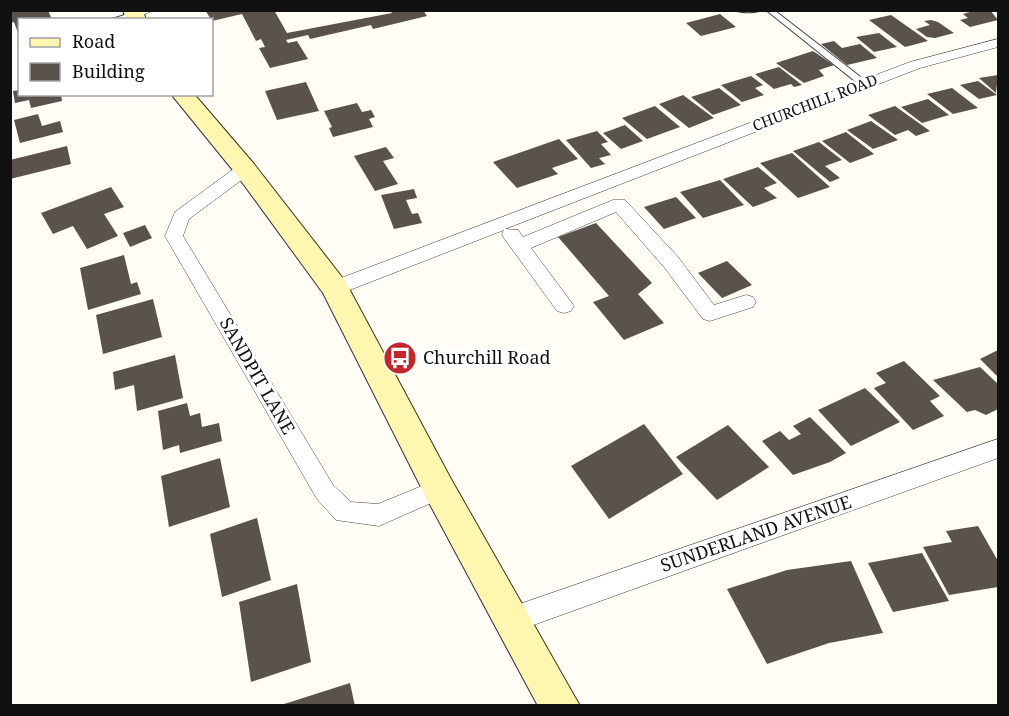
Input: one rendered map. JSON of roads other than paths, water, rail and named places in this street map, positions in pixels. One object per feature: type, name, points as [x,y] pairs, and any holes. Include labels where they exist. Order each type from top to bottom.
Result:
[{"type":"street","name":"CHURCHILL ROAD","points":[[335,288],[915,65],[999,43]]},
{"type":"street","points":[[184,96],[245,169],[335,288],[439,489],[514,619],[560,705]]},
{"type":"street","name":"SANDPIT LANE","points":[[245,169],[181,216],[174,236],[325,492],[345,512],[379,515],[439,489]]},
{"type":"street","points":[[601,187],[671,261],[710,314],[747,302]]},
{"type":"street","points":[[520,245],[619,204]]},
{"type":"street","points":[[503,223],[564,306]]},
{"type":"street","name":"SUNDERLAND AVENUE","points":[[514,619],[999,449]]},
{"type":"lane","points":[[738,10],[758,10]]},
{"type":"lane","points":[[769,10],[864,84]]},
{"type":"lane","points":[[121,18],[138,14]]},
{"type":"place","name":"Churchill Road","points":[[400,358]]}]
